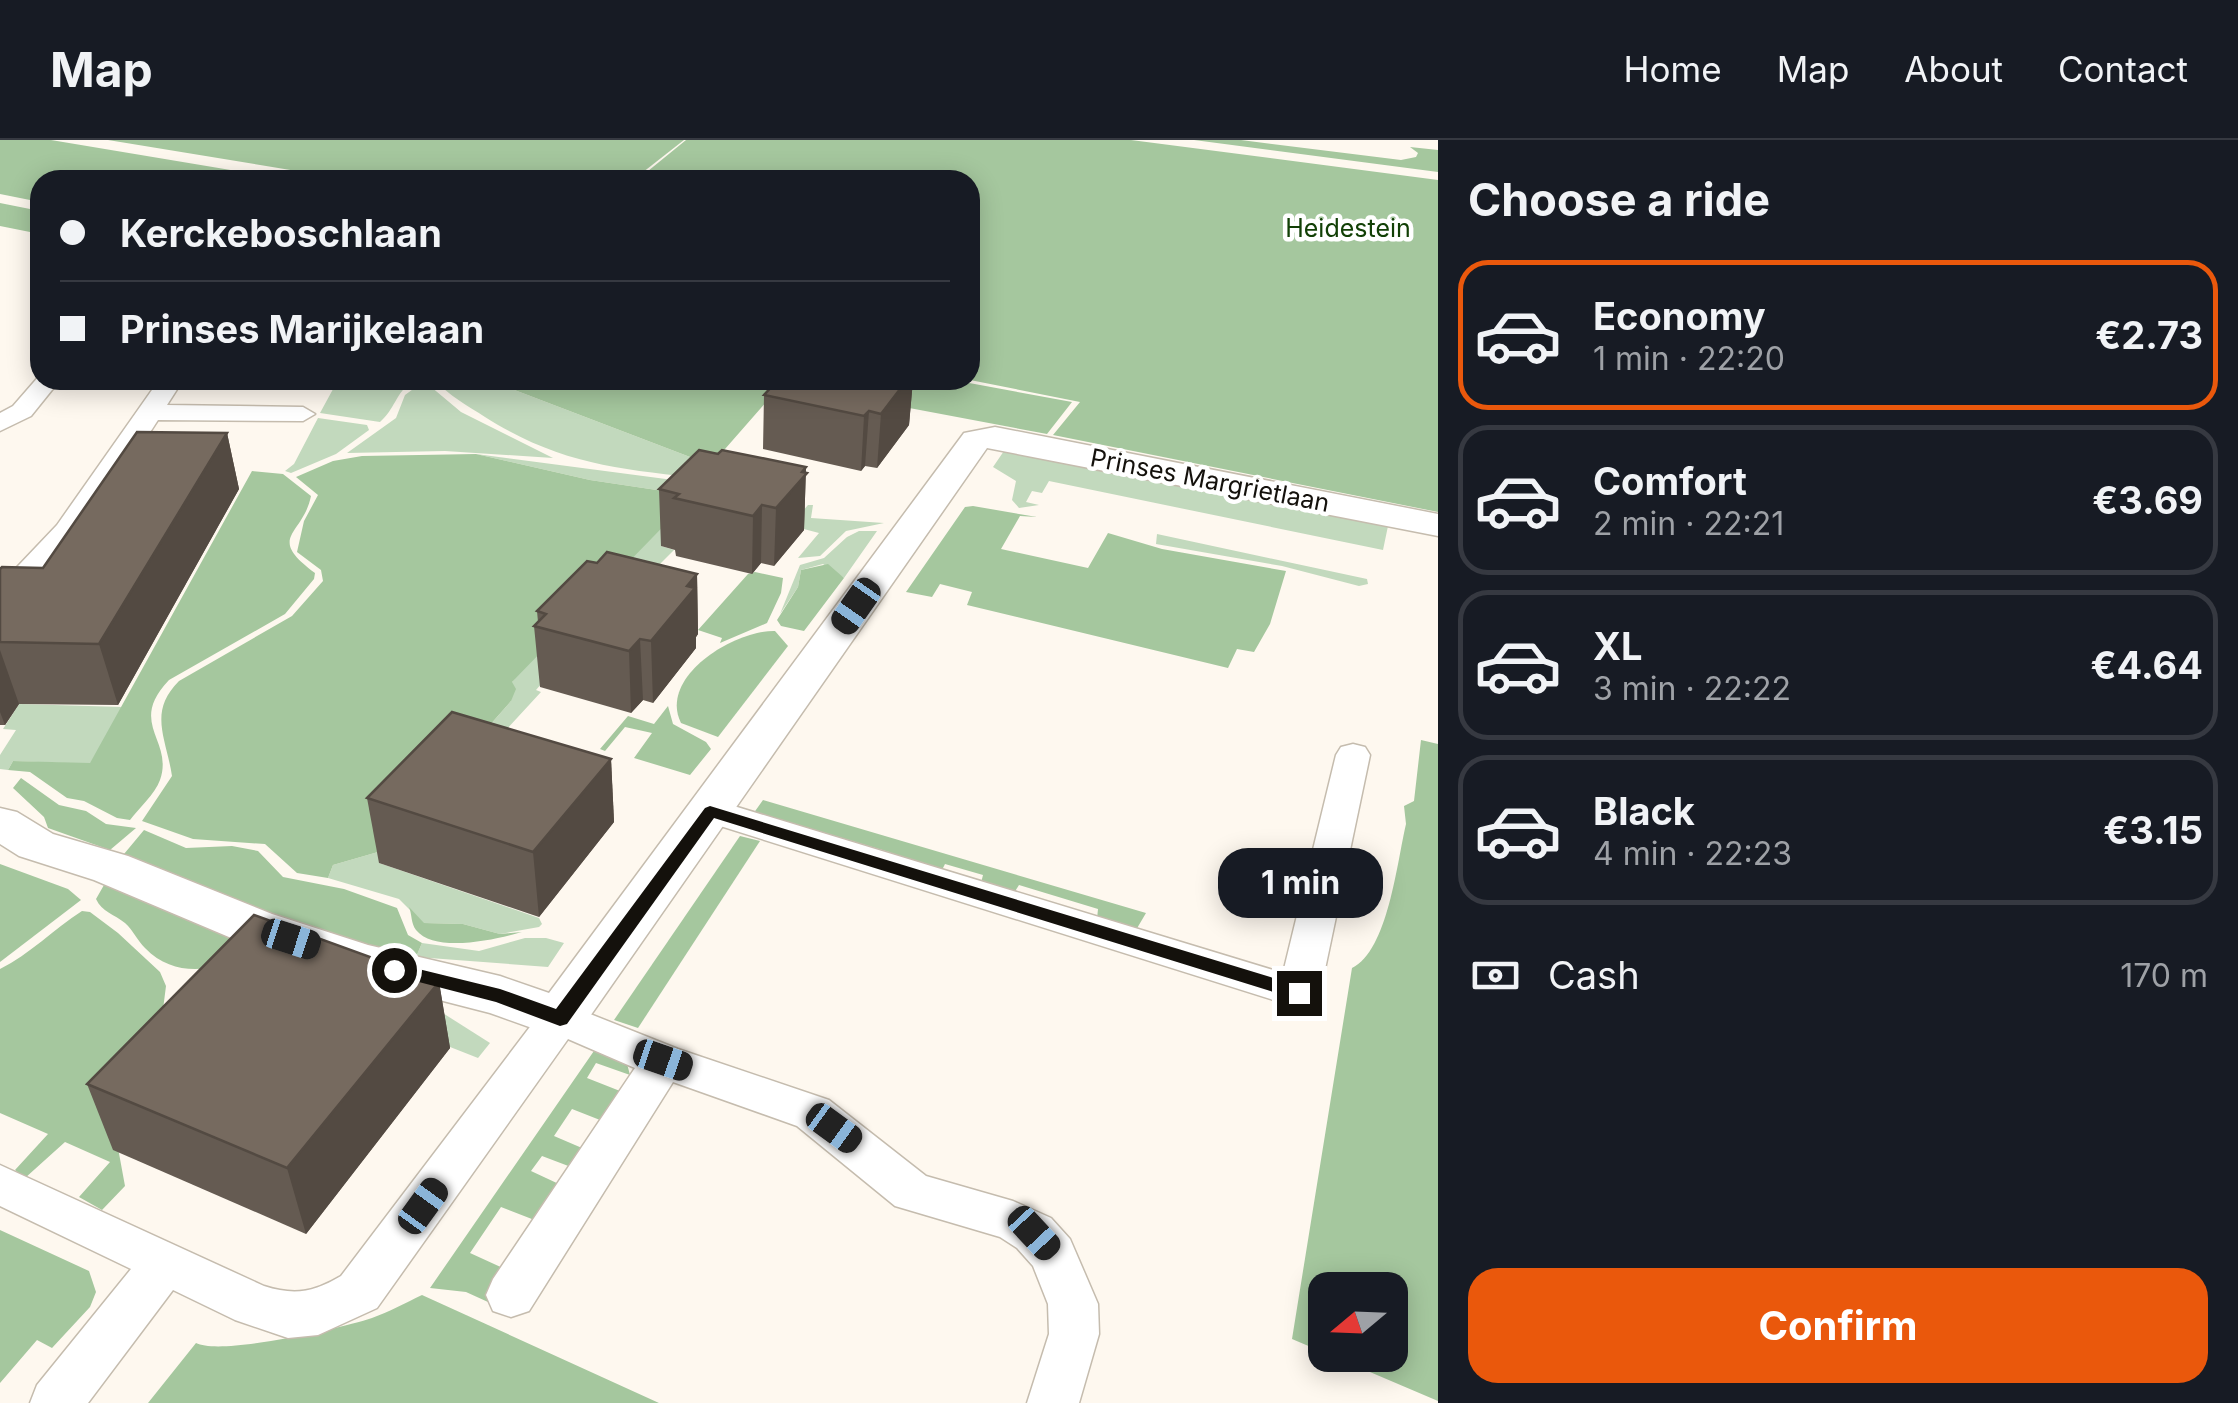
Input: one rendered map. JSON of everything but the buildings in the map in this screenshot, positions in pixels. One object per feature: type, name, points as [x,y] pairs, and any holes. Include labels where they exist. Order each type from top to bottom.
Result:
[{"type":"street","points":[[0,423],[22,410],[39,390]]},
{"type":"street","points":[[0,600],[42,560],[164,390]]},
{"type":"street","points":[[150,412],[303,414]]},
{"type":"street","name":"Prinses Margrietlaan","points":[[710,812],[970,445],[982,438],[995,437],[1438,525]]},
{"type":"street","points":[[0,1184],[246,1302],[300,1316],[359,1292],[710,812],[1299,993],[1352,755]]},
{"type":"street","points":[[0,823],[36,845],[111,868],[254,927],[364,962],[500,996],[813,1113],[912,1192],[1012,1220],[1034,1233],[1053,1254],[1073,1304],[1074,1334],[1053,1403]]},
{"type":"street","points":[[511,1296],[663,1060]]},
{"type":"street","points":[[56,1403],[166,1262]]},
{"type":"green space","points":[[0,140],[51,140],[231,170],[30,170],[30,200],[0,194]]},
{"type":"green space","points":[[108,140],[684,140],[646,170],[290,170]]},
{"type":"green space","name":"Heidestein","points":[[686,140],[1131,140],[1438,180],[1438,512],[1053,435],[1080,402],[980,382],[980,170],[649,170]]},
{"type":"green space","points":[[1194,140],[1241,140],[1401,160],[1416,157],[1418,153],[1410,147],[1438,150],[1438,172]]},
{"type":"green space","points":[[0,203],[30,209],[30,232],[0,226]]},
{"type":"green space","points":[[980,385],[1072,402],[1047,434],[814,390],[980,390]]},
{"type":"green space","points":[[333,390],[403,390],[380,422],[320,413]]},
{"type":"green space","points":[[412,390],[435,390],[461,412],[553,458],[445,451],[347,453],[396,418],[405,395]]},
{"type":"green space","points":[[514,390],[711,465],[707,479],[619,468],[566,455],[513,433],[446,391]]},
{"type":"green space","points":[[514,390],[777,390],[711,465]]},
{"type":"green space","points":[[318,418],[367,425],[369,430],[336,454],[291,473],[285,471],[294,464]]},
{"type":"green space","points":[[1006,448],[1388,526],[1383,550],[1049,481],[1042,493],[1032,491],[1026,502],[1039,505],[1019,508],[1012,500],[1016,481],[993,467]]},
{"type":"green space","points":[[476,454],[719,486],[661,546],[674,550],[549,675],[536,690],[541,692],[506,730],[490,725],[511,701],[511,683],[670,492],[590,480]]},
{"type":"green space","points":[[476,454],[590,480],[670,492],[687,502],[512,682],[516,689],[511,701],[378,852],[333,865],[328,878],[297,873],[265,844],[193,839],[142,821],[172,776],[162,726],[164,703],[170,692],[179,681],[292,616],[323,581],[321,570],[297,552],[304,521],[318,495],[296,477],[333,461],[362,456]]},
{"type":"green space","points":[[252,471],[283,474],[311,496],[290,543],[300,561],[315,573],[314,579],[285,614],[169,680],[157,695],[151,720],[163,766],[151,796],[130,820],[117,818],[84,801],[67,798],[30,772],[8,770],[13,761],[90,763]]},
{"type":"green space","points":[[808,505],[813,505],[811,518],[884,523],[846,531],[820,556],[798,558],[819,533],[793,522]]},
{"type":"green space","points":[[965,507],[1037,517],[1020,516],[1001,549],[1088,568],[1108,533],[1162,549],[1286,571],[1270,624],[1254,652],[1237,649],[1228,668],[967,605],[972,592],[940,584],[932,597],[906,592]]},
{"type":"green space","points":[[859,531],[877,531],[844,578],[823,564],[801,570],[798,587],[780,614],[800,565],[824,558]]},
{"type":"green space","points":[[1157,534],[1367,579],[1368,584],[1359,586],[1282,566],[1156,544]]},
{"type":"green space","points":[[828,564],[844,578],[804,631],[781,626],[777,620],[798,587],[801,570]]},
{"type":"green space","points":[[748,574],[783,578],[781,593],[767,623],[720,643],[722,638],[698,630]]},
{"type":"green space","points":[[775,631],[788,646],[718,737],[681,723],[677,706],[680,689],[704,659],[740,638]]},
{"type":"green space","points":[[19,704],[123,707],[90,764],[13,761],[8,770],[0,769],[0,755],[16,730],[3,729]]},
{"type":"green space","points":[[668,706],[673,724],[706,742],[711,749],[690,775],[634,758],[652,733],[625,727],[605,751],[600,749],[628,716],[654,724]]},
{"type":"green space","points":[[1421,740],[1438,744],[1438,1401],[1370,1372],[1408,1372],[1408,1272],[1308,1272],[1308,1346],[1292,1339],[1352,968],[1364,958],[1383,925],[1406,824],[1404,806],[1414,801]]},
{"type":"green space","points":[[460,775],[379,863],[539,918],[539,927],[500,934],[463,924],[423,923],[399,899],[328,878],[333,865],[378,852]]},
{"type":"green space","points":[[21,778],[59,805],[86,811],[106,824],[136,828],[110,850],[48,828],[44,817],[13,788]]},
{"type":"green space","points":[[763,800],[1146,913],[1136,930],[1097,919],[1098,909],[1019,885],[1014,893],[981,883],[983,875],[945,864],[941,872],[887,859],[889,852],[764,815],[758,822],[753,814]]},
{"type":"green space","points":[[144,830],[186,848],[232,846],[258,851],[283,877],[344,889],[397,908],[408,935],[422,943],[416,957],[310,931],[124,854]]},
{"type":"green space","points":[[740,836],[760,841],[638,1028],[614,1020]]},
{"type":"green space","points":[[0,864],[68,889],[81,900],[0,962]]},
{"type":"green space","points":[[104,885],[168,906],[270,953],[221,966],[174,966],[145,948],[125,923],[102,907],[96,899]]},
{"type":"green space","points":[[409,907],[424,923],[463,924],[500,934],[522,932],[467,943],[437,941],[416,930]]},
{"type":"green space","points":[[82,911],[90,912],[118,933],[160,972],[166,986],[160,1033],[118,1148],[125,1186],[102,1210],[79,1197],[110,1162],[65,1142],[25,1178],[15,1170],[48,1134],[0,1113],[0,969]]},
{"type":"green space","points":[[525,938],[564,943],[548,967],[416,957],[422,943],[479,951]]},
{"type":"green space","points":[[438,1010],[490,1043],[478,1058],[445,1045]]},
{"type":"green space","points":[[596,1048],[626,1060],[630,1075],[596,1063],[587,1078],[620,1091],[600,1120],[572,1109],[554,1136],[582,1148],[571,1167],[542,1156],[531,1171],[561,1185],[537,1221],[501,1207],[470,1253],[505,1269],[499,1307],[466,1292],[430,1288]]},
{"type":"green space","points":[[0,1230],[89,1271],[96,1292],[90,1307],[52,1348],[37,1340],[0,1383]]},
{"type":"green space","points":[[422,1295],[659,1403],[148,1403],[196,1343],[230,1346],[310,1334],[372,1318]]},
{"type":"route","points":[[394,970],[456,983],[560,1018],[710,812],[1299,993]]}]
